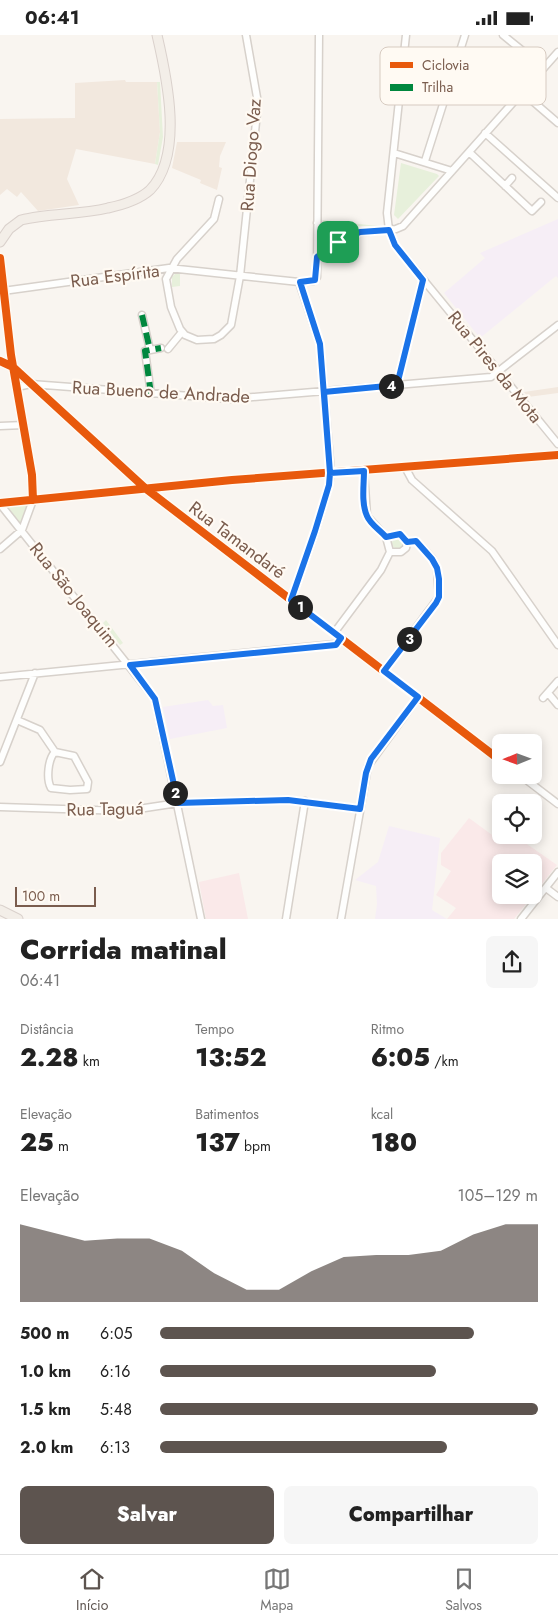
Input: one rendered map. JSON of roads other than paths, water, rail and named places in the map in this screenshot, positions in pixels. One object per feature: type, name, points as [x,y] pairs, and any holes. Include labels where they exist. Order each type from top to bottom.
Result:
[{"type":"main road","points":[[0,242],[9,229],[21,220],[109,208],[142,196],[156,182],[164,167],[170,147],[166,86],[157,35]]},
{"type":"main road","points":[[0,910],[18,919]]},
{"type":"street","name":"Rua Diogo Vaz","points":[[182,332],[190,338],[214,339],[227,330],[234,314],[240,276],[258,103],[246,35]]},
{"type":"street","points":[[151,394],[145,351],[164,348],[182,332],[176,321],[166,286],[169,269],[300,282],[315,280],[317,257],[320,35]]},
{"type":"street","points":[[461,47],[465,35]]},
{"type":"street","points":[[503,35],[518,47]]},
{"type":"street","points":[[546,65],[558,52]]},
{"type":"street","points":[[389,230],[388,213],[399,105]]},
{"type":"street","points":[[425,161],[443,105]]},
{"type":"street","points":[[317,257],[338,242],[360,232],[389,230],[403,226],[510,105]]},
{"type":"street","points":[[537,105],[558,123]]},
{"type":"street","points":[[485,133],[558,198]]},
{"type":"street","points":[[468,152],[532,211],[541,202]]},
{"type":"street","points":[[394,153],[425,161],[452,171]]},
{"type":"street","points":[[505,186],[512,178]]},
{"type":"street","name":"Rua Espírita","points":[[3,291],[169,269],[214,219],[219,199]]},
{"type":"street","points":[[317,223],[338,242]]},
{"type":"street","name":"Rua Pires da Mota","points":[[389,230],[395,245],[557,441]]},
{"type":"street","points":[[0,258],[11,355],[24,425],[33,500],[22,530],[0,549]]},
{"type":"street","points":[[397,385],[422,292],[423,280]]},
{"type":"street","points":[[291,600],[315,531],[329,485],[330,473],[320,341],[300,282]]},
{"type":"street","points":[[422,292],[432,291]]},
{"type":"street","points":[[142,315],[150,350]]},
{"type":"street","name":"Rua Bueno de Andrade","points":[[17,387],[30,384],[230,399],[491,377],[500,372],[558,325]]},
{"type":"street","points":[[1,362],[11,355]]},
{"type":"street","points":[[1,362],[13,367]]},
{"type":"street","name":"Rua Tamandaré","points":[[13,367],[145,488],[492,754]]},
{"type":"street","points":[[0,426],[24,425]]},
{"type":"street","points":[[0,503],[145,488],[558,455]]},
{"type":"street","points":[[405,467],[412,480],[492,551],[558,645]]},
{"type":"street","points":[[334,633],[381,570],[390,552],[386,537],[367,516],[364,471]]},
{"type":"street","points":[[32,485],[39,496],[46,499]]},
{"type":"street","name":"Rua São Joaquim","points":[[0,503],[155,699],[201,919]]},
{"type":"street","points":[[386,537],[400,534],[407,542]]},
{"type":"street","points":[[384,671],[439,597],[439,579],[432,559],[416,541],[407,542]]},
{"type":"street","points":[[390,552],[404,551],[407,542]]},
{"type":"street","points":[[0,677],[336,645],[341,638]]},
{"type":"street","points":[[0,762],[35,673]]},
{"type":"street","points":[[558,681],[545,696],[558,705]]},
{"type":"street","points":[[341,919],[366,773],[371,759],[418,697]]},
{"type":"street","points":[[16,720],[40,730],[55,752],[74,756],[88,782],[87,789],[51,788],[49,784],[50,759],[55,752]]},
{"type":"street","points":[[532,784],[558,804]]},
{"type":"street","points":[[286,919],[305,801]]},
{"type":"street","name":"Rua Taguá","points":[[0,807],[120,811],[178,803],[305,801],[360,809]]},
{"type":"street","points":[[521,919],[558,872]]},
{"type":"street","points":[[546,888],[558,897]]}]
